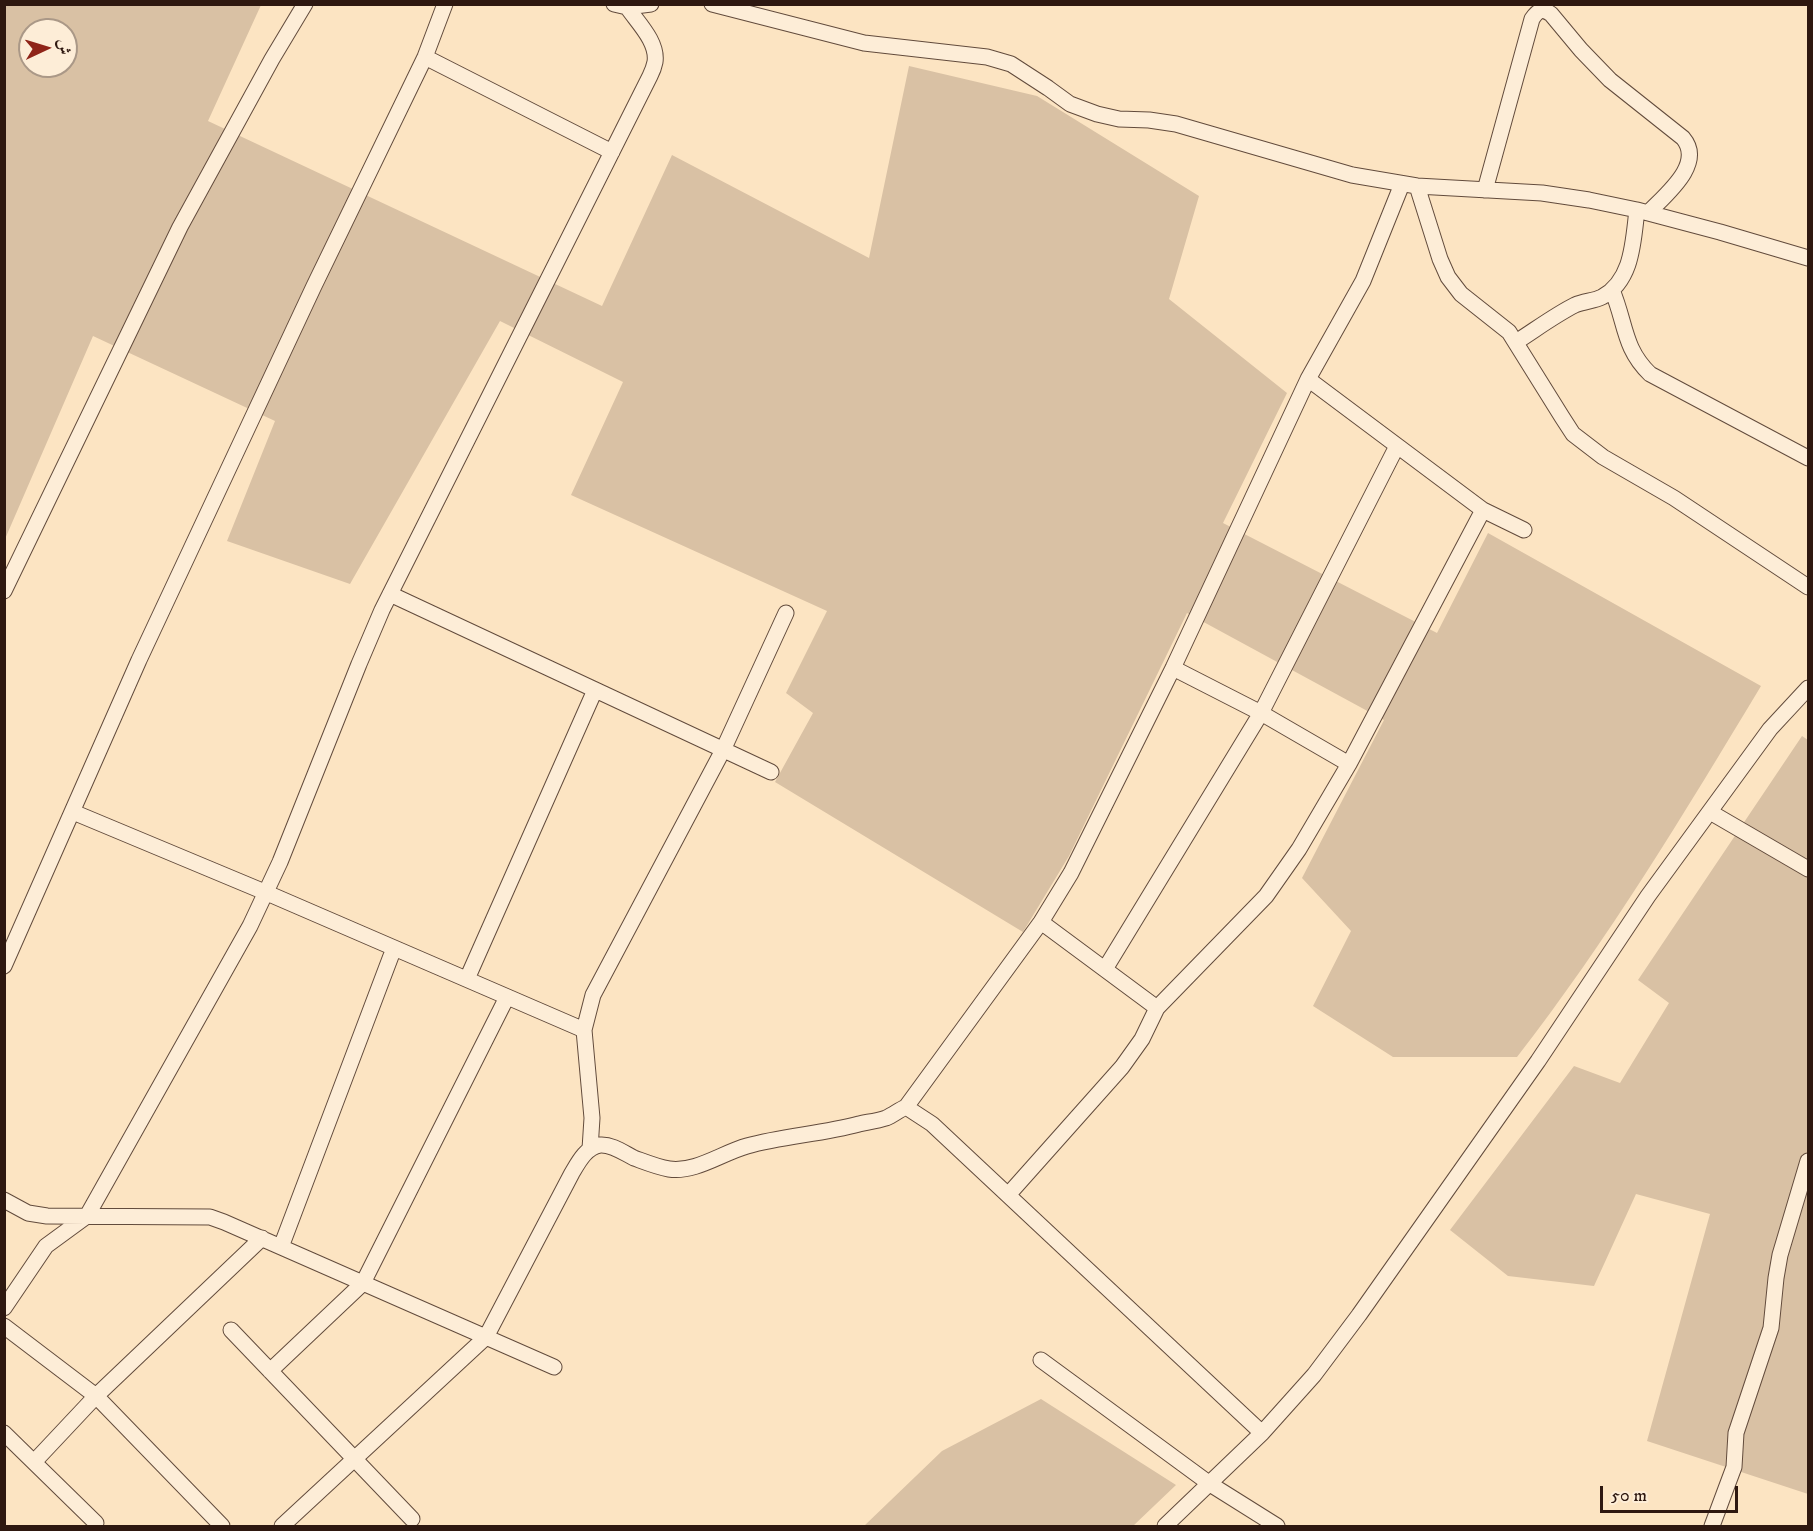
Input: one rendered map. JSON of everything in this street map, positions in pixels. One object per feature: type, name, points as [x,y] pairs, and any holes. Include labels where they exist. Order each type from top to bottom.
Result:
[{"type":"street","points":[[4,591],[180,227],[304,4]]},
{"type":"street","points":[[4,966],[139,660],[425,57],[445,4]]},
{"type":"street","points":[[620,6],[651,4]]},
{"type":"street","points":[[712,4],[864,43],[987,57],[1011,64],[1070,104],[1096,114],[1119,119],[1176,124],[1352,175],[1410,185],[1542,193],[1589,200],[1643,212],[1809,258]]},
{"type":"street","points":[[4,1308],[46,1246],[87,1216],[267,893],[359,664],[390,594],[643,93],[655,61],[653,48],[649,37],[620,6]]},
{"type":"street","points":[[1485,190],[1532,19],[1540,10],[1551,14],[1610,80],[1683,138],[1689,147],[1690,159],[1681,178],[1643,212],[1627,268],[1612,290],[1599,298],[1577,304],[1516,342]]},
{"type":"street","points":[[425,57],[612,152]]},
{"type":"street","points":[[1410,185],[1448,277],[1461,294],[1509,332],[1573,434],[1603,457],[1674,498],[1809,587]]},
{"type":"street","points":[[282,1527],[486,1337],[572,1173],[590,1149],[600,1145],[615,1148],[660,1167],[683,1169],[699,1166],[717,1156],[747,1146],[886,1118],[906,1107],[1041,922],[1071,873],[1173,668],[1308,379],[1363,280],[1410,185]]},
{"type":"street","points":[[1612,290],[1629,346],[1641,365],[1650,374],[1809,458]]},
{"type":"street","points":[[1308,379],[1483,510],[1524,530]]},
{"type":"street","points":[[1105,969],[1261,713],[1397,446]]},
{"type":"street","points":[[1008,1195],[1122,1067],[1142,1039],[1157,1008],[1266,896],[1299,849],[1349,764],[1483,510]]},
{"type":"street","points":[[390,594],[771,772]]},
{"type":"street","points":[[590,1149],[592,1118],[584,1030],[593,995],[723,750],[786,612]]},
{"type":"street","points":[[1173,668],[1261,713],[1349,764]]},
{"type":"street","points":[[1165,1527],[1262,1433],[1314,1375],[1359,1315],[1538,1060],[1648,896],[1770,729],[1809,688]]},
{"type":"street","points":[[467,980],[595,690]]},
{"type":"street","points":[[73,812],[584,1030]]},
{"type":"street","points":[[1710,812],[1809,869]]},
{"type":"street","points":[[1041,922],[1157,1008]]},
{"type":"street","points":[[281,1247],[394,948]]},
{"type":"street","points":[[270,1371],[363,1283],[507,997]]},
{"type":"street","points":[[906,1107],[932,1124],[1262,1433]]},
{"type":"street","points":[[1712,1527],[1734,1467],[1736,1433],[1771,1328],[1780,1255],[1809,1161]]},
{"type":"street","points":[[4,1200],[27,1213],[47,1216],[210,1217],[555,1367]]},
{"type":"street","points":[[33,1462],[96,1396],[262,1238]]},
{"type":"street","points":[[4,1326],[96,1396],[222,1527]]},
{"type":"street","points":[[231,1330],[412,1519]]},
{"type":"street","points":[[1041,1360],[1210,1484],[1277,1527]]},
{"type":"street","points":[[4,1433],[96,1523]]},
{"type":"shaded area","points":[[5,5],[261,5],[208,121],[602,306],[672,155],[869,258],[909,66],[1037,96],[1199,196],[1169,299],[1287,393],[1223,523],[1437,633],[1488,533],[1761,686],[1614,921],[1517,1057],[1393,1057],[1313,1006],[1351,931],[1302,878],[1384,720],[1187,613],[1069,856],[1023,932],[775,782],[813,713],[786,693],[827,611],[571,495],[623,382],[500,321],[350,584],[227,541],[275,421],[93,336],[5,539]]},
{"type":"shaded area","points":[[1802,736],[1808,740],[1808,1494],[1647,1441],[1710,1214],[1636,1194],[1594,1286],[1508,1276],[1450,1230],[1574,1066],[1620,1083],[1669,1003],[1638,980]]},
{"type":"shaded area","points":[[1041,1399],[1176,1485],[1133,1526],[864,1526],[942,1451]]}]
